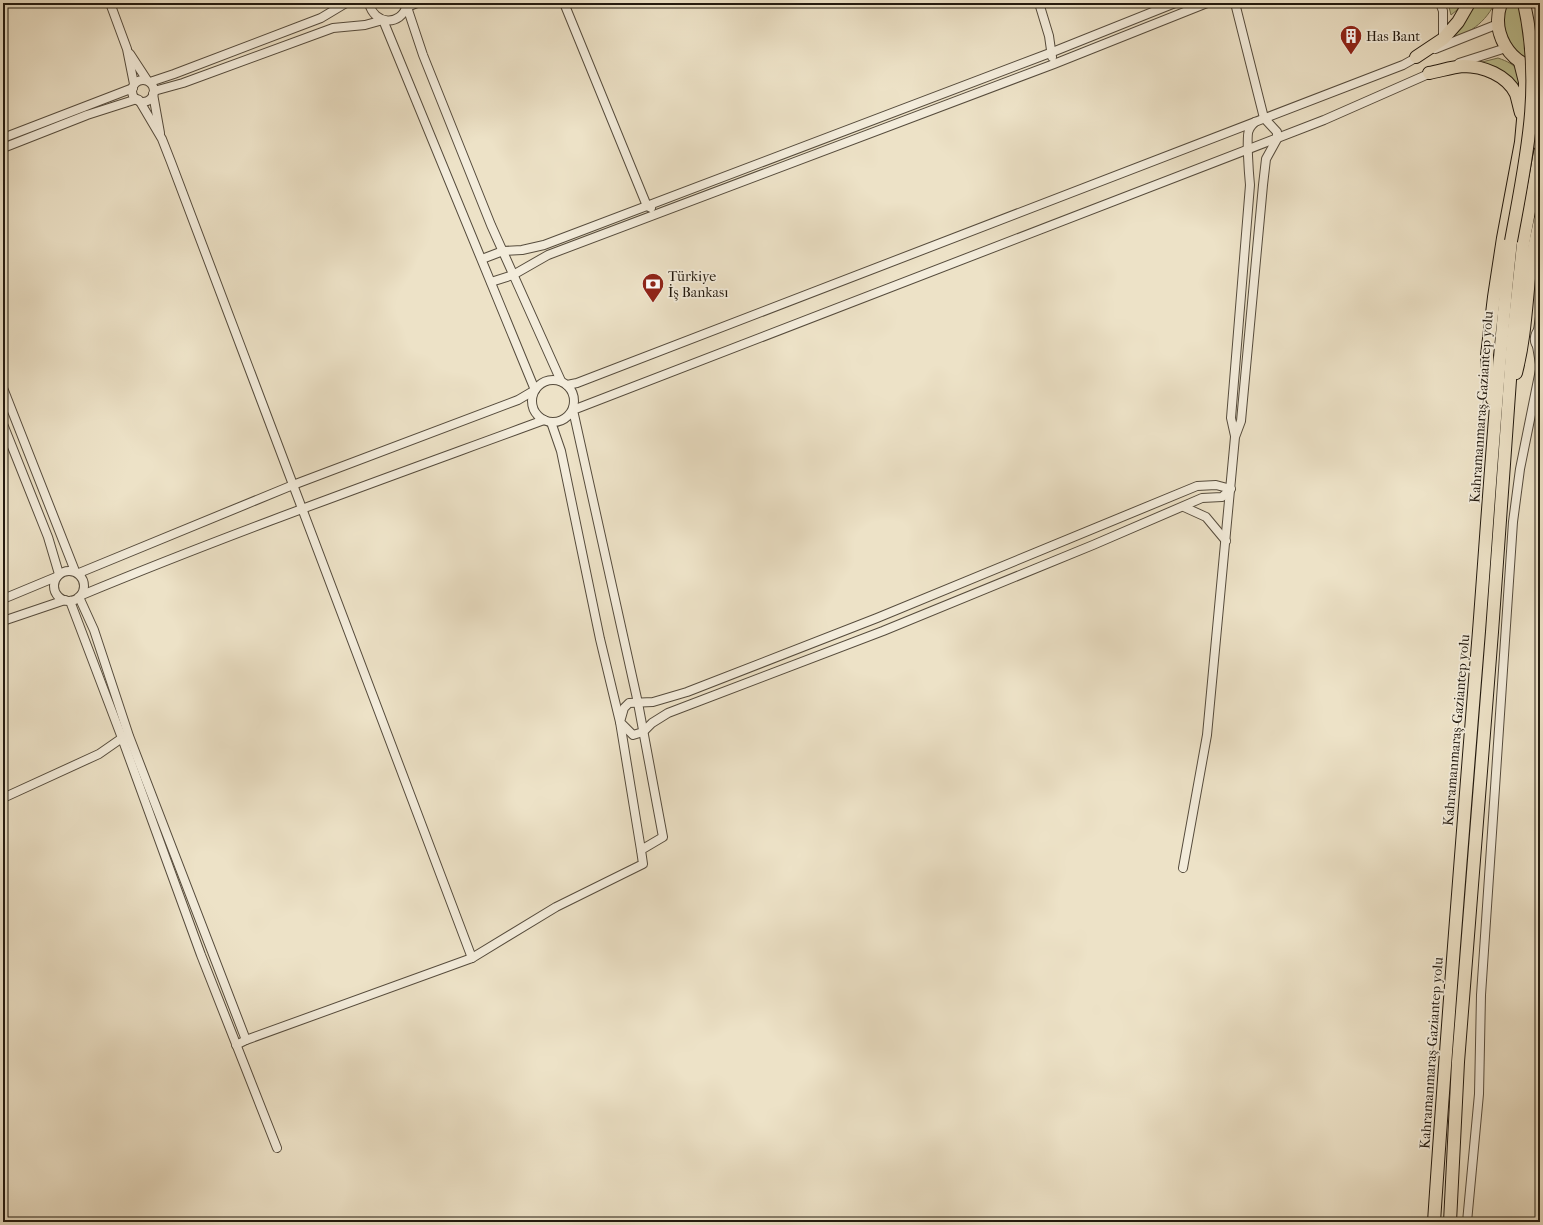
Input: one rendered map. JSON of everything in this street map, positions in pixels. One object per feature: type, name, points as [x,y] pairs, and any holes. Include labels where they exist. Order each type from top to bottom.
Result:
[{"type":"highway","points":[[1416,56],[1443,39],[1458,22],[1469,3]]},
{"type":"highway","points":[[1501,3],[1498,11],[1498,24],[1502,41],[1506,48],[1520,62],[1533,68],[1540,69]]},
{"type":"highway","name":"Kahramanmaraş-Gaziantep yolu","points":[[1434,1222],[1445,1048],[1501,337],[1511,241],[1529,138],[1532,109],[1531,49],[1528,21],[1524,3]]},
{"type":"highway","points":[[1536,3],[1540,25]]},
{"type":"highway","points":[[1495,416],[1489,383],[1487,355],[1494,297],[1521,142],[1525,82],[1520,62]]},
{"type":"highway","points":[[1429,73],[1462,66],[1478,67],[1493,73],[1505,80],[1515,94],[1523,124]]},
{"type":"highway","name":"Kahramanmaraş-Gaziantep yolu","points":[[1450,1222],[1458,1062],[1513,338],[1523,244],[1540,152]]},
{"type":"highway","points":[[1509,399],[1521,355],[1526,324],[1530,268],[1540,220]]},
{"type":"street","points":[[110,3],[127,49],[134,86],[133,95],[138,100],[162,139],[472,958]]},
{"type":"street","points":[[3,138],[134,86],[140,80],[148,81],[174,74],[321,18],[346,3]]},
{"type":"street","points":[[236,1045],[246,1040],[472,958],[556,907],[643,864],[620,722],[600,639],[561,451],[548,421],[538,415],[533,407],[532,400],[535,390],[482,259],[382,20],[374,15],[370,9],[369,3]]},
{"type":"street","points":[[407,5],[417,3]]},
{"type":"street","points":[[564,3],[647,206],[659,213]]},
{"type":"street","points":[[1039,3],[1049,36],[1050,54],[1054,64]]},
{"type":"street","points":[[482,259],[503,251],[522,250],[544,245],[1050,54],[1174,3]]},
{"type":"street","points":[[491,282],[513,274],[548,255],[1054,64],[1207,3]]},
{"type":"street","points":[[1183,868],[1207,735],[1235,437],[1241,421],[1266,159],[1276,138],[1277,132],[1264,118],[1235,3]]},
{"type":"street","points":[[1440,3],[1443,11],[1443,39]]},
{"type":"street","points":[[3,148],[87,115],[138,100],[148,100],[154,93],[333,28],[365,25],[382,20],[396,19],[404,14],[407,5]]},
{"type":"street","points":[[407,5],[423,55],[491,225],[564,383],[573,393],[573,410],[638,703],[663,837],[641,850]]},
{"type":"street","points":[[3,599],[57,576],[66,570],[77,572],[293,485],[518,400],[535,390],[539,385],[546,381],[556,380],[564,383],[585,380],[1404,65],[1416,56],[1498,24]]},
{"type":"street","points":[[3,621],[67,601],[130,575],[302,509],[548,421],[560,421],[568,416],[573,410],[1324,120],[1429,73],[1506,48]]},
{"type":"street","points":[[127,49],[154,88],[162,139]]},
{"type":"street","points":[[1235,437],[1231,418],[1250,185],[1246,140],[1248,130],[1255,122]]},
{"type":"street","points":[[856,126],[860,136]]},
{"type":"street","points":[[740,170],[743,181]]},
{"type":"street","points":[[1244,259],[1256,260]]},
{"type":"street","points":[[1540,317],[1539,329],[1534,336],[1538,348],[1540,364]]},
{"type":"street","points":[[1467,1222],[1479,1094],[1481,995],[1513,522],[1520,469],[1540,370]]},
{"type":"street","points":[[3,389],[77,572],[82,577],[85,586],[80,596],[94,630],[126,737],[201,955],[277,1148]]},
{"type":"street","points":[[3,424],[48,537],[57,576],[54,581],[55,591],[60,598],[67,601],[126,737],[246,1040]]},
{"type":"street","points":[[620,722],[624,708],[629,703],[653,702],[687,692],[878,618],[1197,486],[1216,485],[1231,489]]},
{"type":"street","points":[[620,722],[633,735],[643,732],[652,723],[668,713],[883,631],[1202,498],[1222,497],[1231,489]]},
{"type":"street","points":[[1184,506],[1206,517],[1226,541]]},
{"type":"street","points":[[3,798],[99,754],[126,737]]},
{"type":"green space","points":[[1448,3],[1461,3],[1457,10],[1451,15]]},
{"type":"green space","points":[[1475,3],[1495,3],[1490,12],[1479,24],[1441,45]]},
{"type":"green space","points":[[1508,3],[1540,3],[1540,64],[1522,57],[1511,47],[1505,33],[1504,25],[1504,17]]},
{"type":"green space","points":[[1498,58],[1510,63],[1517,69],[1522,91],[1478,63]]},
{"type":"place","name":"Has Bant","points":[[1351,56]]},
{"type":"place","name":"Türkiye İş Bankası","points":[[653,304]]}]
